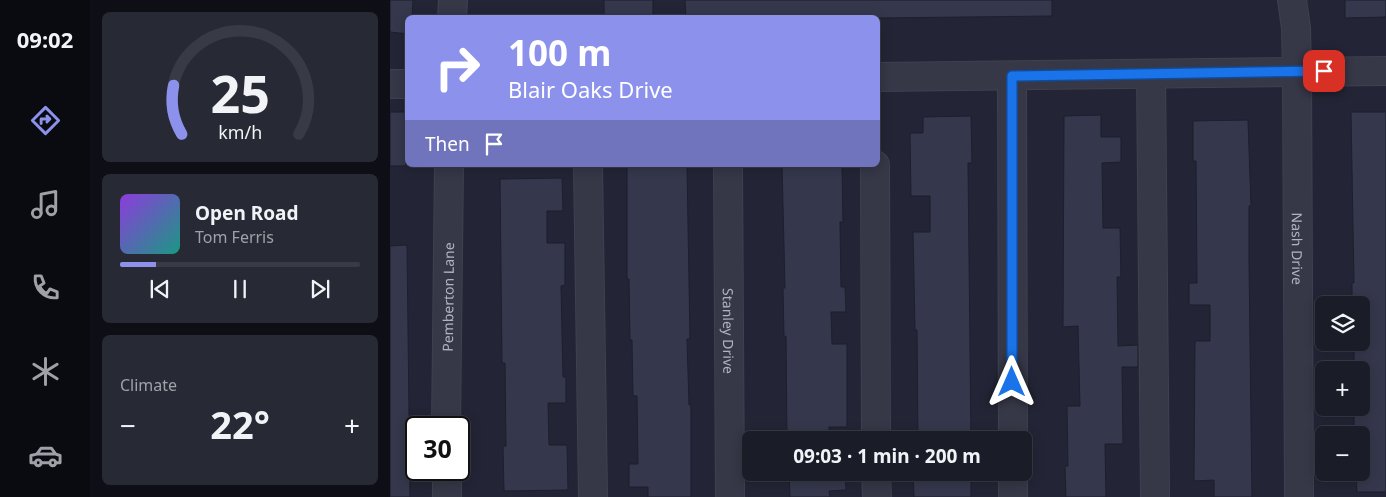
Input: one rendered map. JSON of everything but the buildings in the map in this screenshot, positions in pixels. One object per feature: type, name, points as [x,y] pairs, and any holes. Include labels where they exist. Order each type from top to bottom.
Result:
[{"type":"street","points":[[452,15],[454,0]]},
{"type":"street","name":"Nash Drive","points":[[1292,0],[1296,28],[1297,72],[1299,497]]},
{"type":"street","points":[[880,77],[1386,71]]},
{"type":"street","points":[[1150,74],[1155,497]]},
{"type":"street","points":[[1012,76],[1012,431]]},
{"type":"street","points":[[390,84],[405,84]]},
{"type":"street","name":"Pemberton Lane","points":[[446,416],[449,167]]},
{"type":"street","points":[[588,167],[593,497]]},
{"type":"street","name":"Stanley Drive","points":[[728,167],[730,497]]},
{"type":"street","points":[[875,167],[876,431]]},
{"type":"street","points":[[447,481],[447,497]]},
{"type":"street","points":[[876,481],[877,497]]},
{"type":"street","points":[[1013,481],[1013,497]]},
{"type":"route","points":[[1012,382],[1012,76],[1324,71]]}]
